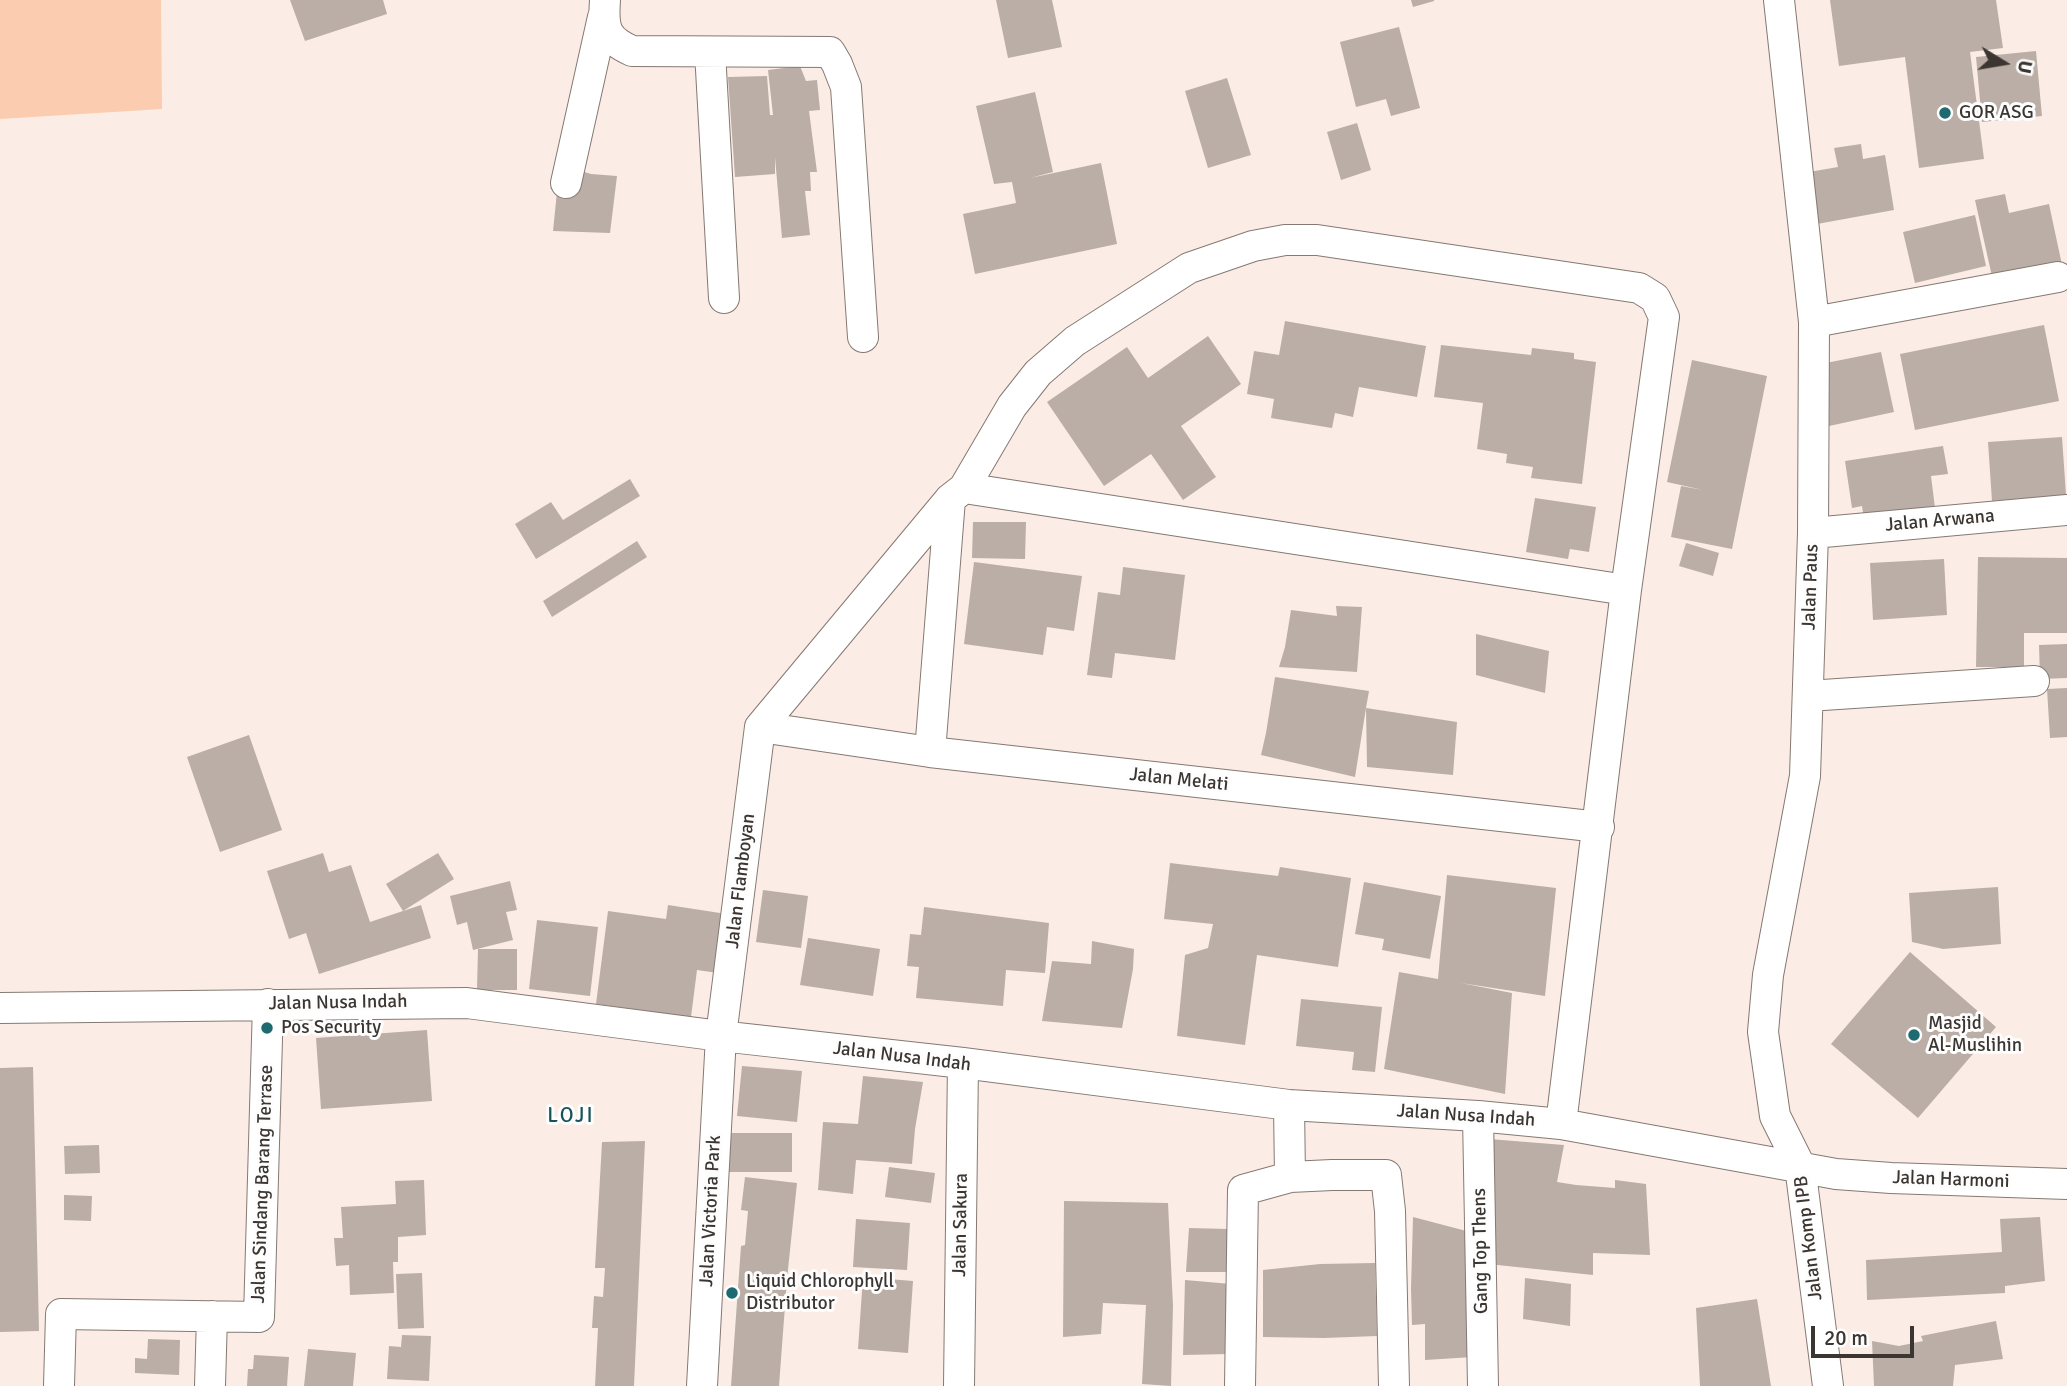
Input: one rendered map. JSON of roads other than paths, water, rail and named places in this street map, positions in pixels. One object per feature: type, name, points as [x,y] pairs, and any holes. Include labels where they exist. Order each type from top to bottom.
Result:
[{"type":"street","name":"Jalan Paus","points":[[1779,0],[1814,322],[1813,533],[1807,751],[1802,794],[1768,975],[1763,1032],[1775,1116],[1800,1166]]},
{"type":"street","points":[[604,9],[609,36],[632,51],[830,52],[846,87],[863,337]]},
{"type":"street","points":[[566,183],[604,9]]},
{"type":"street","points":[[709,52],[724,298]]},
{"type":"street","points":[[760,727],[957,493],[1012,406],[1038,373],[1075,341],[1189,268],[1253,246],[1285,240],[1317,240],[1639,288],[1655,298],[1664,317],[1626,590],[1561,1124]]},
{"type":"street","points":[[1814,322],[2058,277]]},
{"type":"street","points":[[957,493],[1626,590]]},
{"type":"street","points":[[930,752],[957,493]]},
{"type":"street","name":"Jalan Arwana","points":[[1813,533],[2067,510]]},
{"type":"street","points":[[1808,696],[2034,681]]},
{"type":"street","name":"Jalan Melati","points":[[760,727],[930,752],[1599,827]]},
{"type":"street","name":"Jalan Flamboyan","points":[[721,1036],[760,727]]},
{"type":"street","name":"Jalan Nusa Indah","points":[[0,1008],[467,1003],[1289,1105],[1478,1116],[1561,1124],[1800,1166]]},
{"type":"street","name":"Jalan Sindang Barang Terrase","points":[[59,1386],[61,1314],[260,1317],[268,1004]]},
{"type":"street","name":"Jalan Victoria Park","points":[[702,1386],[721,1036]]},
{"type":"street","name":"Jalan Sakura","points":[[959,1386],[963,1063]]},
{"type":"street","points":[[1289,1105],[1290,1177]]},
{"type":"street","name":"Gang Top Thens","points":[[1478,1116],[1483,1386]]},
{"type":"street","name":"Jalan Komp IPB","points":[[1828,1386],[1800,1166],[1836,1174]]},
{"type":"street","name":"Jalan Harmoni","points":[[1836,1174],[2067,1184]]},
{"type":"street","points":[[1240,1386],[1243,1190],[1290,1177],[1386,1175],[1390,1210],[1394,1386]]},
{"type":"street","points":[[210,1386],[212,1316]]},
{"type":"place","name":"GOR ASG","points":[[1945,113]]},
{"type":"place","name":"Pos Security","points":[[267,1028]]},
{"type":"place","name":"Masjid Al-Muslihin","points":[[1914,1035]]},
{"type":"place","name":"Liquid Chlorophyll Distributor","points":[[732,1293]]},
{"type":"district","name":"LOJI","points":[[571,1116]]}]
